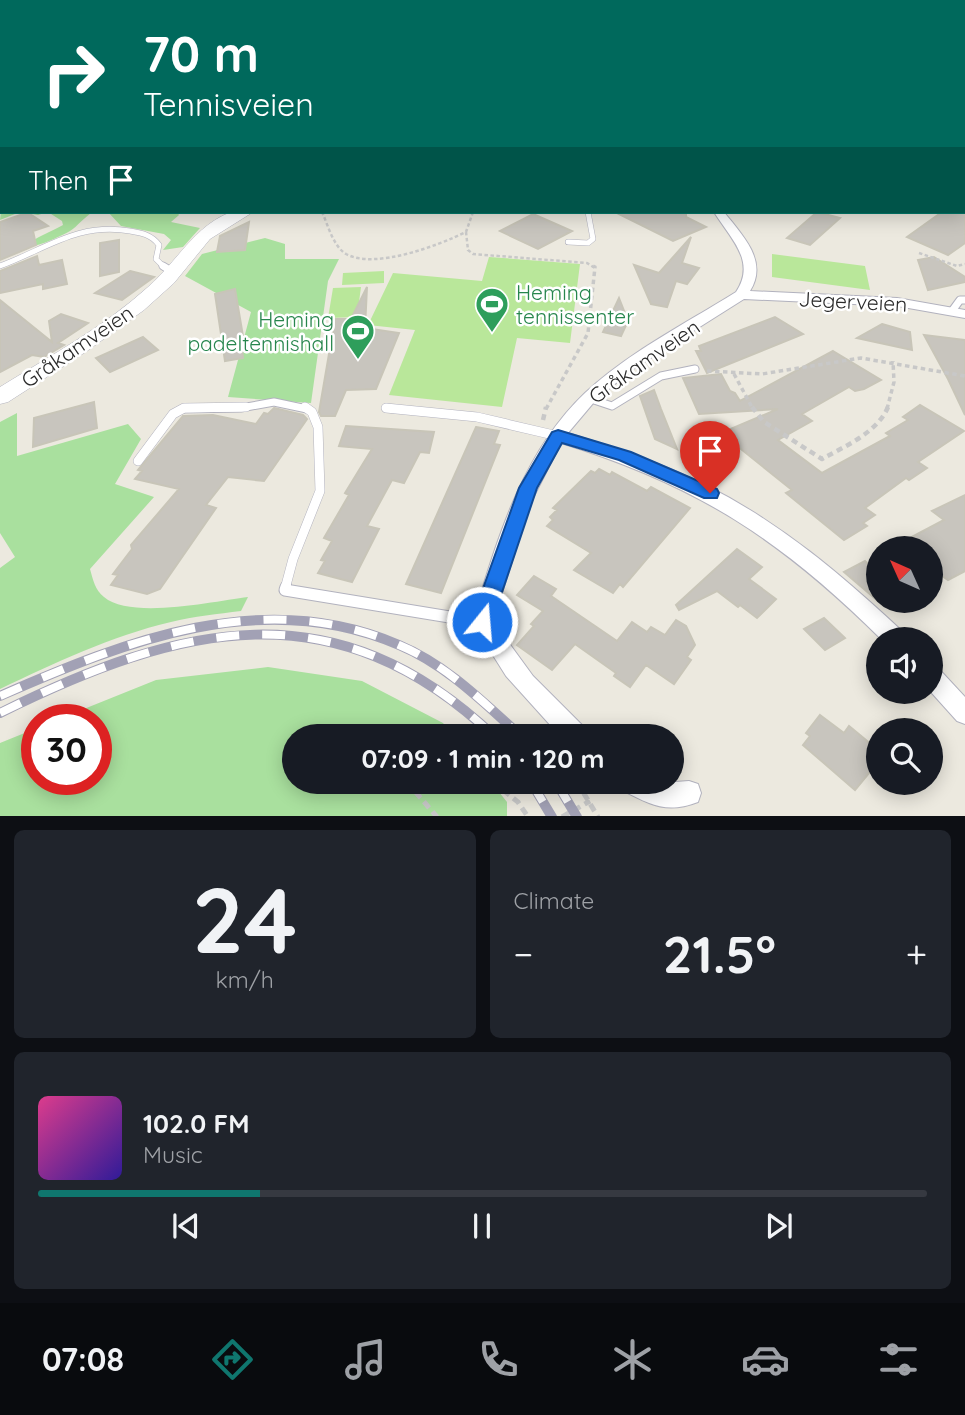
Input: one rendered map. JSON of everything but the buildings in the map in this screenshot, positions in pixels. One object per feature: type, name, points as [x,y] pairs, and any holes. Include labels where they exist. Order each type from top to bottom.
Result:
[{"type":"street","name":"Gråkamveien","points":[[0,397],[133,308],[173,272],[189,249],[209,229],[242,214]]},
{"type":"street","points":[[720,214],[750,256],[752,277],[741,295]]},
{"type":"street","name":"Gråkamveien","points":[[482,622],[528,488],[552,435],[588,398],[642,357],[741,295]]},
{"type":"street","name":"Jegerveien","points":[[741,295],[893,302],[958,312]]},
{"type":"street","points":[[552,435],[662,470],[728,503],[821,569],[882,627]]},
{"type":"street","points":[[482,622],[499,652],[536,696],[565,724]]},
{"type":"street","points":[[943,689],[965,713]]},
{"type":"street","points":[[684,794],[689,793]]},
{"type":"street","points":[[656,794],[679,794]]},
{"type":"lane","points":[[568,242],[588,243],[593,239],[588,214]]},
{"type":"lane","points":[[0,266],[71,233],[102,227],[151,236],[159,245],[156,259],[173,272]]},
{"type":"lane","points":[[958,312],[960,300],[965,300]]},
{"type":"lane","points":[[588,398],[612,406],[665,373],[684,368],[695,369]]},
{"type":"lane","points":[[138,461],[165,424],[184,408],[241,408],[274,402],[303,406],[312,412],[318,427],[320,491],[293,559],[285,590],[482,622]]},
{"type":"lane","points":[[386,408],[477,417],[552,435]]},
{"type":"path","points":[[323,214],[338,245],[347,254],[359,258],[402,253],[447,241],[466,232]]},
{"type":"path","points":[[472,214],[466,232],[468,250],[473,254],[587,263],[595,267],[588,333],[546,407],[543,419],[552,435]]},
{"type":"path","points":[[919,253],[957,267],[965,264]]},
{"type":"path","points":[[695,369],[734,374],[789,371],[849,358],[893,361],[965,376]]},
{"type":"path","points":[[734,374],[752,408],[764,422],[822,459],[866,433],[885,414],[896,387],[893,361]]},
{"type":"path","points":[[417,794],[436,816]]},
{"type":"path","points":[[508,794],[518,802],[527,816]]},
{"type":"path","points":[[585,794],[598,816]]},
{"type":"path","points":[[564,816],[590,801]]},
{"type":"green space","points":[[1,214],[15,214],[0,220]]},
{"type":"green space","points":[[51,214],[90,214],[73,229],[42,244],[26,247],[38,237],[63,225],[62,221]]},
{"type":"green space","points":[[110,214],[178,214],[171,222],[200,228],[183,247],[163,250],[171,240],[164,234],[121,226]]},
{"type":"green space","points":[[265,238],[285,244],[285,259],[339,259],[328,281],[311,403],[228,397],[251,312],[185,276],[202,254]]},
{"type":"green space","points":[[772,254],[865,266],[870,290],[772,277]]},
{"type":"green space","name":"Heming tennissenter","points":[[489,257],[580,264],[570,343],[517,338],[502,407],[389,395],[415,330],[368,325],[393,273],[482,281]]},
{"type":"green space","points":[[384,271],[384,283],[342,285],[343,273]]},
{"type":"green space","points":[[361,287],[357,317],[328,318],[333,288]]},
{"type":"green space","points":[[17,413],[17,456],[128,424],[141,439],[115,484],[154,497],[90,569],[96,588],[104,597],[117,604],[153,608],[248,597],[241,611],[180,620],[105,642],[0,689],[0,568],[15,557],[0,533],[0,422]]},
{"type":"green space","points":[[268,667],[362,681],[444,724],[282,724],[282,794],[501,794],[507,802],[507,816],[0,816],[0,743],[21,734],[21,795],[112,795],[112,704],[96,704],[156,680]]},
{"type":"railway","points":[[0,696],[146,640],[196,628],[246,621],[297,620],[348,628],[417,653],[449,674],[507,724]]},
{"type":"railway","points":[[0,713],[66,682],[131,658],[194,641],[255,635],[316,639],[375,657],[435,689],[479,724]]},
{"type":"railway","points":[[538,794],[551,816]]},
{"type":"railway","points":[[563,794],[576,816]]},
{"type":"place","name":"Heming tennissenter","points":[[492,334]]},
{"type":"place","name":"Heming padeltennishall","points":[[358,361]]},
{"type":"route","points":[[482,622],[513,525],[528,488],[537,467],[558,436],[625,456],[710,493]]}]
